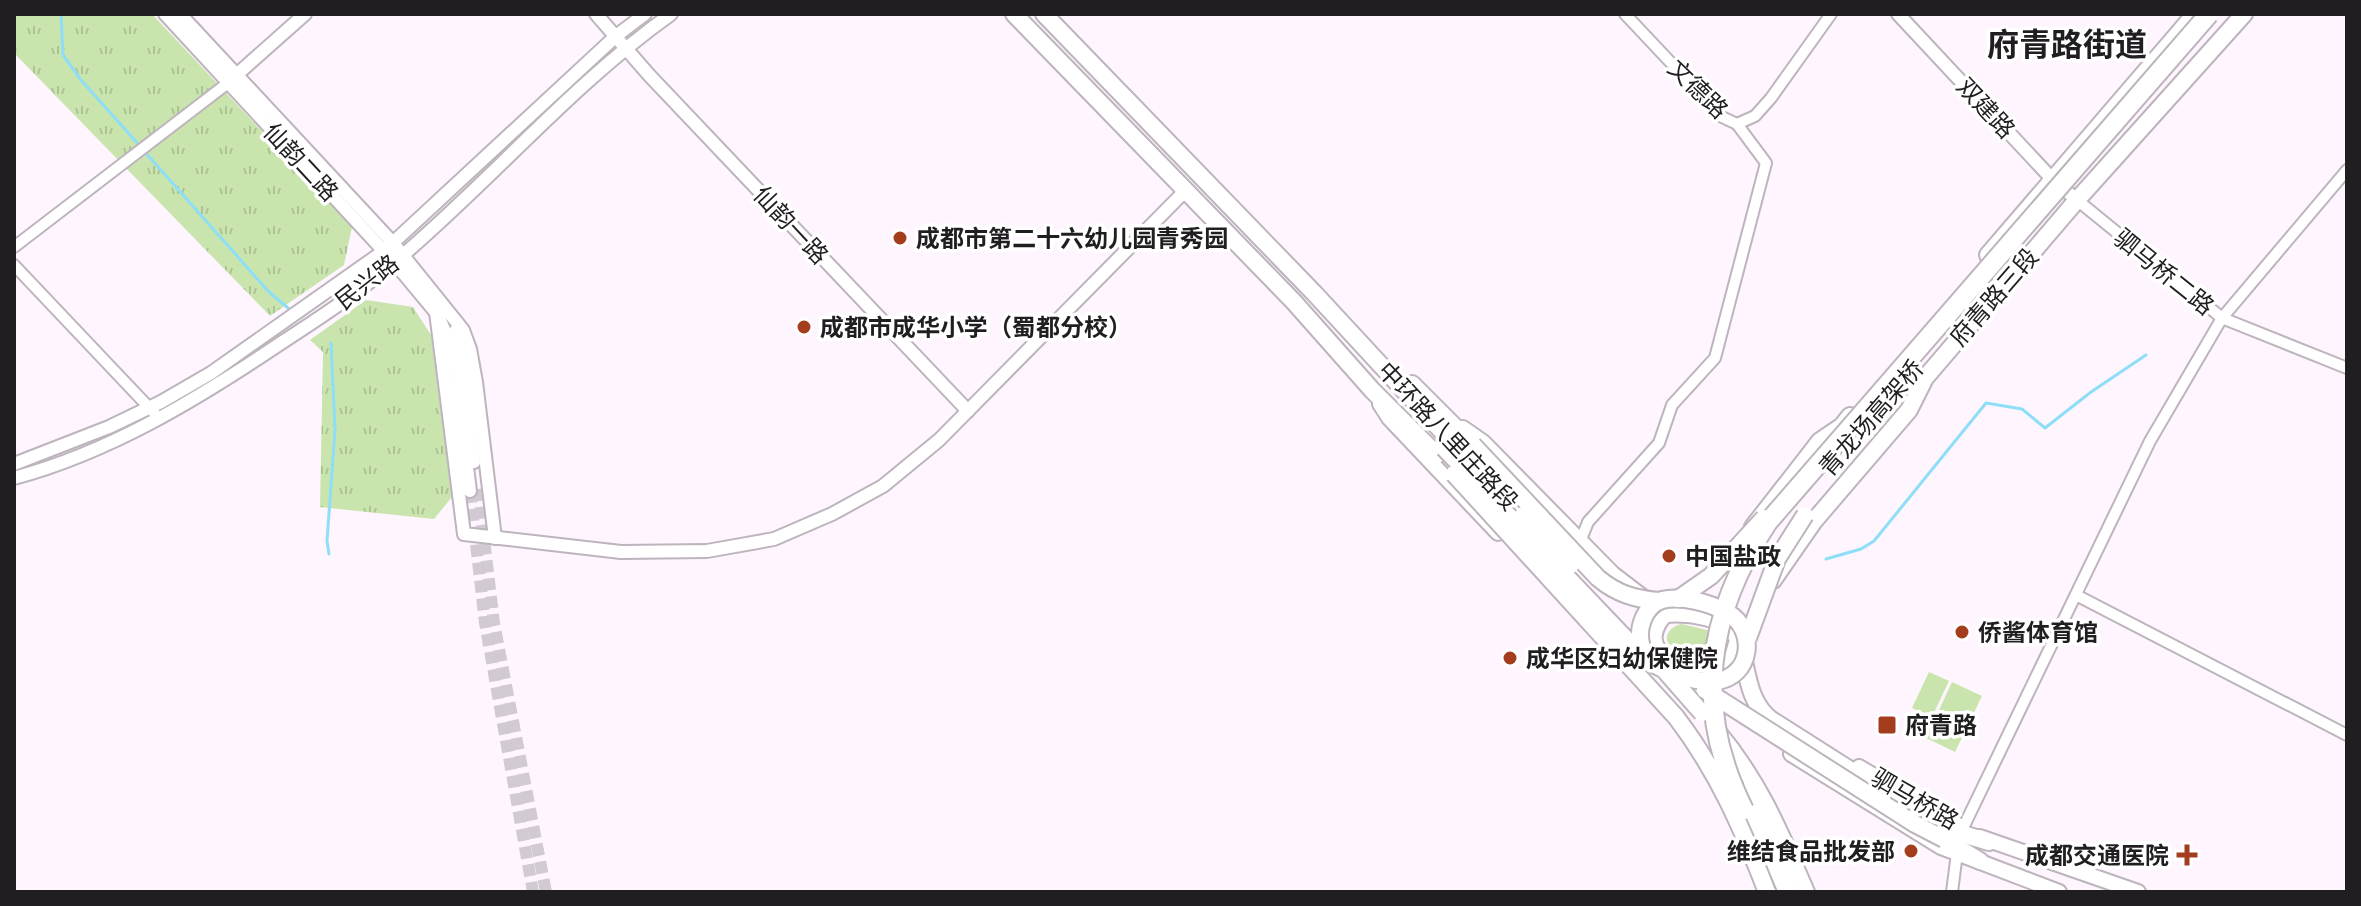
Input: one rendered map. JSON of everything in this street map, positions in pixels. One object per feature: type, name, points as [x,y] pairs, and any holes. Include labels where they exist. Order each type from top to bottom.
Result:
[{"type":"highway","name":"青龙场高架桥","points":[[1779,892],[1720,754],[1712,708],[1712,675],[1721,619],[1738,570],[1768,522],[2209,14]]},
{"type":"highway","name":"青龙场高架桥","points":[[1788,892],[1735,766],[1723,713],[1721,691],[1728,634],[1744,577],[1774,527],[2220,14]]},
{"type":"main road","name":"中环路八里庄路段","points":[[1014,14],[1294,302],[1372,390],[1444,448],[1612,609],[1739,757],[1773,814],[1806,892]]},
{"type":"main road","name":"中环路八里庄路段","points":[[1044,14],[1315,294],[1676,717],[1697,745],[1731,806],[1767,892]]},
{"type":"main road","name":"府青路三段","points":[[1665,664],[1642,648],[1640,631],[1647,611],[1662,608],[1719,565],[1820,441],[1842,426],[2195,14]]},
{"type":"main road","name":"府青路三段","points":[[1739,647],[1814,521],[1909,410],[1925,378],[2077,200],[2244,14]]},
{"type":"main road","points":[[1315,294],[1363,336],[1443,415],[1612,590],[1715,622],[1739,647],[1760,712],[1952,832],[1980,861]]},
{"type":"main road","points":[[1294,302],[1327,328],[1641,656],[1665,664],[1711,666],[1739,647],[1777,559],[1805,515],[1925,378]]},
{"type":"main road","points":[[1372,390],[1389,418],[1590,630],[1665,664],[1915,824],[1989,842],[2138,892]]},
{"type":"main road","points":[[1443,415],[1483,442],[1613,574],[1662,608]]},
{"type":"main road","points":[[1662,608],[1701,585],[1717,570],[1842,426]]},
{"type":"main road","points":[[1678,599],[1718,607],[1741,623],[1736,674],[1719,681],[1686,678]]},
{"type":"main road","name":"驷马桥路","points":[[1739,647],[1755,717],[1772,742],[1873,808],[1941,847],[2059,892]]},
{"type":"street","name":"仙韵二路","points":[[165,14],[232,78],[399,258],[442,311],[463,330],[470,349],[474,492],[464,534],[495,538]]},
{"type":"street","name":"仙韵二路","points":[[180,14],[232,78]]},
{"type":"street","points":[[14,247],[232,78],[305,14]]},
{"type":"street","name":"仙韵一路","points":[[596,14],[968,411]]},
{"type":"street","name":"民兴路","points":[[14,464],[149,408],[211,373],[389,247],[616,36],[645,14]]},
{"type":"street","name":"民兴路","points":[[14,478],[102,446],[159,418],[208,391],[330,311],[399,258],[590,78],[671,14]]},
{"type":"street","name":"文德路","points":[[1625,14],[1722,117],[1737,124],[1755,116],[1771,98],[1831,14]]},
{"type":"street","name":"双建路","points":[[1898,14],[2053,180],[2077,200]]},
{"type":"street","points":[[1580,542],[1588,522],[1659,443],[1672,405],[1715,358],[1766,163],[1737,124]]},
{"type":"street","points":[[1952,832],[2076,595],[2150,441],[2222,318],[2347,170]]},
{"type":"street","points":[[495,538],[621,552],[707,551],[774,539],[832,514],[883,486],[939,440],[1185,191]]},
{"type":"street","name":"驷马桥二路","points":[[2077,200],[2222,318],[2347,368]]},
{"type":"street","points":[[14,265],[159,418]]},
{"type":"street","name":"仙韵二路","points":[[442,311],[474,492],[495,538]]},
{"type":"street","points":[[2076,595],[2347,735]]},
{"type":"street","points":[[1952,892],[1957,853]]},
{"type":"green space","points":[[14,14],[152,14],[352,227],[344,265],[270,316],[14,53]]},
{"type":"green space","points":[[366,300],[413,307],[431,335],[452,497],[434,519],[320,507],[323,352],[310,340]]},
{"type":"green space","points":[[1682,624],[1711,631],[1708,653],[1686,652],[1670,645],[1668,634],[1673,627]]},
{"type":"green space","points":[[1929,672],[1949,681],[1932,717],[1912,708]]},
{"type":"green space","points":[[1952,682],[1982,696],[1955,752],[1926,738]]},
{"type":"waterway","points":[[61,14],[63,55],[81,80],[140,146]]},
{"type":"waterway","points":[[145,152],[268,291],[288,308]]},
{"type":"waterway","points":[[329,554],[327,541],[335,430],[331,343]]},
{"type":"waterway","points":[[1826,559],[1861,549],[1874,541],[1986,403],[2022,409],[2045,428],[2146,355]]},
{"type":"tunnel","points":[[478,489],[494,623],[546,892]]},
{"type":"tunnel","points":[[470,491],[485,623],[533,892]]},
{"type":"place","name":"成都市第二十六幼儿园青秀园","points":[[900,238]]},
{"type":"place","name":"成都市成华小学（蜀都分校）","points":[[804,327]]},
{"type":"place","name":"中国盐政","points":[[1669,556]]},
{"type":"place","name":"侨酱体育馆","points":[[1962,632]]},
{"type":"place","name":"成华区妇幼保健院","points":[[1510,658]]},
{"type":"place","name":"府青路","points":[[1887,725]]},
{"type":"place","name":"维结食品批发部","points":[[1911,851]]},
{"type":"place","name":"成都交通医院","points":[[2187,855]]},
{"type":"district","name":"府青路街道","points":[[2067,44]]}]
